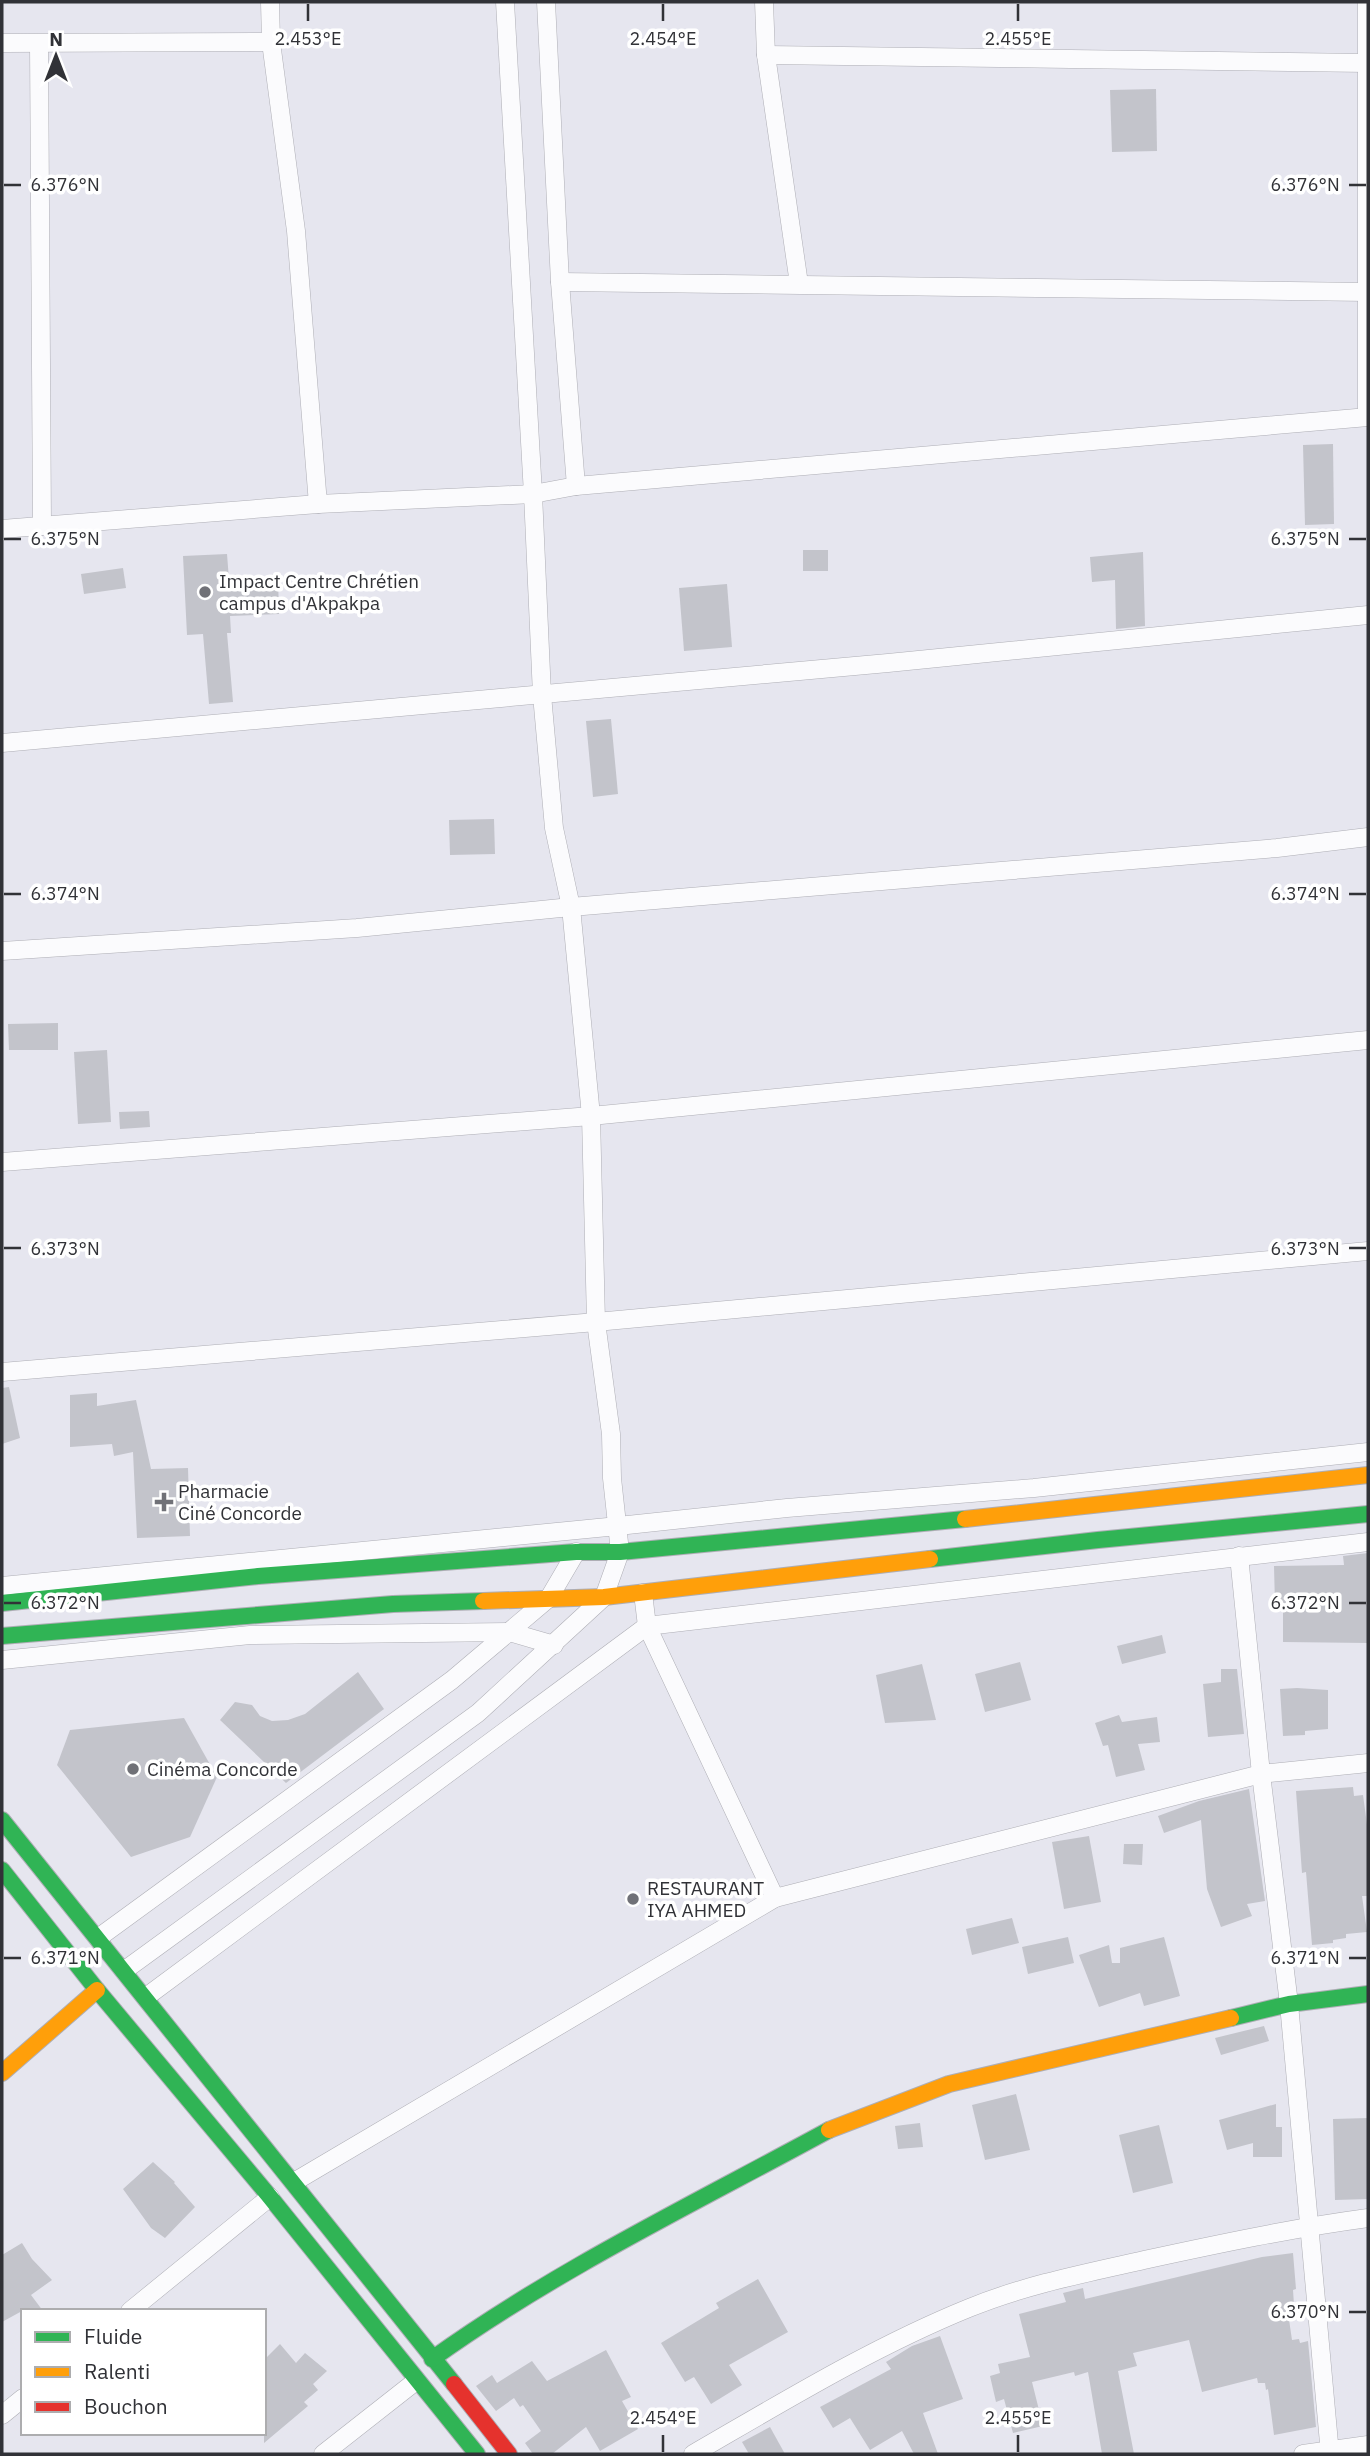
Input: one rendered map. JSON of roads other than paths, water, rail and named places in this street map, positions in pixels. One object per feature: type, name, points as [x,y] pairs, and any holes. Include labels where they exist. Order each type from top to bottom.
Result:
[{"type":"street","points":[[270,2],[271,42],[296,231],[318,504]]},
{"type":"street","points":[[125,1970],[478,1713],[604,1597],[620,1552],[612,1478],[611,1434],[596,1322],[591,1116],[571,907],[554,828],[542,695],[505,2]]},
{"type":"street","points":[[547,2],[560,282],[576,486]]},
{"type":"street","points":[[764,2],[766,55],[799,284]]},
{"type":"street","points":[[2,529],[318,504],[533,494],[576,486],[1368,417],[1367,2]]},
{"type":"street","points":[[2,43],[271,42]]},
{"type":"street","points":[[39,44],[42,526]]},
{"type":"street","points":[[766,55],[1368,63]]},
{"type":"street","points":[[560,282],[1368,292]]},
{"type":"street","points":[[2,743],[888,663],[1368,615]]},
{"type":"street","points":[[2,951],[357,928],[571,907],[1249,850],[1368,837]]},
{"type":"street","points":[[2,1162],[591,1116],[1368,1040]]},
{"type":"street","points":[[2,1372],[596,1322],[1368,1251]]},
{"type":"street","points":[[2,1586],[787,1508],[1034,1488],[1368,1452]]},
{"type":"street","points":[[2,1603],[258,1576],[576,1552],[620,1552],[1049,1511],[1368,1475]]},
{"type":"street","points":[[2,1636],[393,1604],[604,1597],[1084,1542],[1368,1514]]},
{"type":"street","points":[[146,1997],[647,1626],[1368,1542]]},
{"type":"street","points":[[99,1938],[452,1680],[549,1598],[576,1552]]},
{"type":"street","points":[[1239,1556],[1261,1774],[1289,2004],[1330,2452]]},
{"type":"street","points":[[643,1593],[647,1626],[775,1898]]},
{"type":"street","points":[[2,1660],[250,1635],[509,1632],[554,1645]]},
{"type":"street","points":[[294,2182],[775,1898],[1261,1774],[1368,1763]]},
{"type":"street","points":[[2,1820],[125,1970],[509,2454]]},
{"type":"street","points":[[2,1870],[477,2454]]},
{"type":"street","points":[[2,2073],[97,1990]]},
{"type":"street","points":[[432,2359],[486,2320],[548,2283],[840,2124],[949,2084],[1289,2004],[1368,1994]]},
{"type":"street","points":[[132,2309],[270,2197]]},
{"type":"street","points":[[693,2454],[861,2358],[972,2306],[1088,2273],[1310,2226],[1368,2218]]},
{"type":"street","points":[[323,2454],[416,2381]]},
{"type":"street","points":[[2,2415],[21,2400]]},
{"type":"street","points":[[1303,2454],[1368,2445]]},
{"type":"place","name":"Impact Centre Chrétien campus d'Akpakpa","points":[[205,592]]},
{"type":"place","name":"Pharmacie Ciné Concorde","points":[[164,1502]]},
{"type":"place","name":"Cinéma Concorde","points":[[133,1769]]},
{"type":"place","name":"RESTAURANT IYA AHMED","points":[[633,1899]]}]
